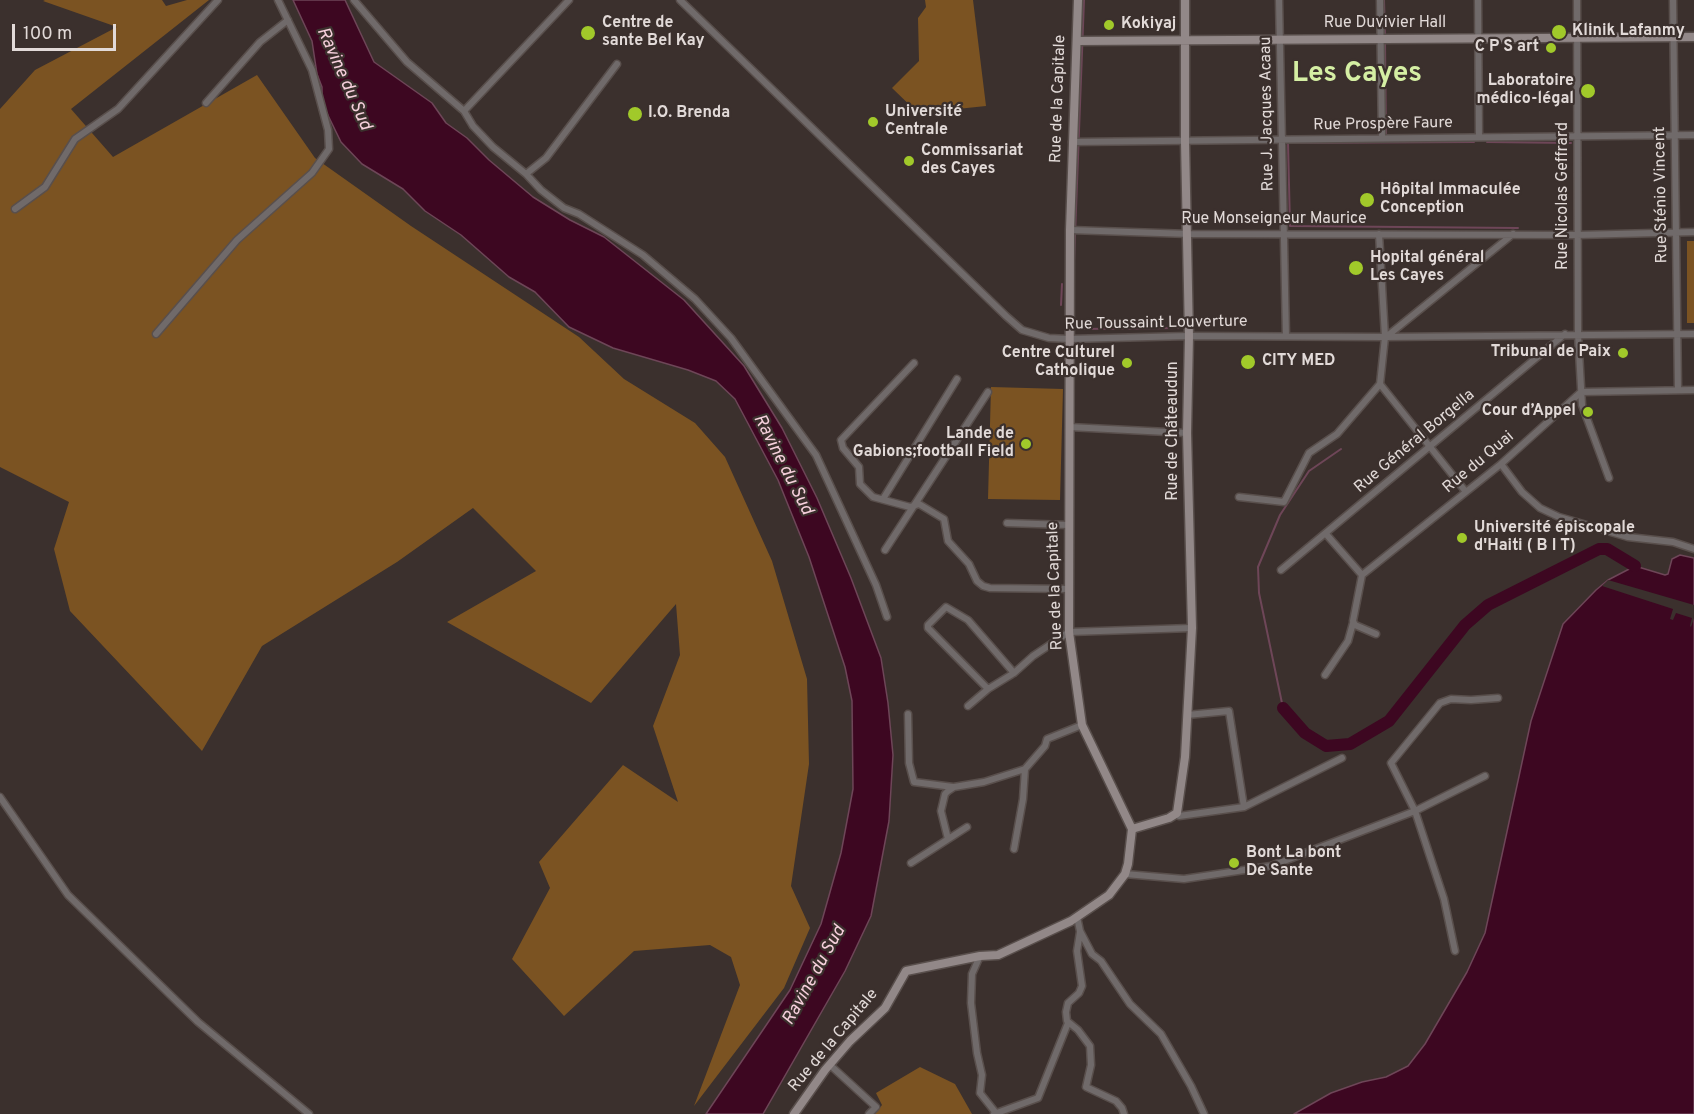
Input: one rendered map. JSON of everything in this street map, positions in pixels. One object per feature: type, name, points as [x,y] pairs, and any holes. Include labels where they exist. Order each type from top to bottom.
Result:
[{"type":"street","points":[[15,209],[45,188],[75,139],[118,109],[218,0]]},
{"type":"street","points":[[156,334],[237,240],[312,173],[329,149],[328,130],[312,69],[278,0]]},
{"type":"street","points":[[354,0],[407,62],[464,111],[473,126],[493,147],[554,201],[620,239],[656,265],[706,310],[739,347],[816,455],[876,585],[887,617]]},
{"type":"street","points":[[464,111],[569,0]]},
{"type":"street","name":"Rue Toussaint Louverture","points":[[680,0],[1022,330],[1049,338],[1069,339],[1189,336],[1694,334]]},
{"type":"street","name":"Rue de la Capitale","points":[[794,1114],[850,1041],[885,1008],[906,971],[980,956],[998,955],[1077,917],[1109,895],[1125,874],[1131,850],[1132,829],[1082,724],[1069,632],[1070,230],[1078,0]]},
{"type":"street","name":"Rue de Châteaudun","points":[[1177,813],[1184,767],[1192,628],[1188,433],[1185,0]]},
{"type":"street","name":"Rue J. Jacques Acaau","points":[[1279,0],[1286,336]]},
{"type":"street","points":[[1380,0],[1382,138]]},
{"type":"street","points":[[1478,0],[1479,137]]},
{"type":"street","name":"Rue Nicolas Geffrard","points":[[1576,0],[1578,334],[1581,392],[1582,405],[1609,478]]},
{"type":"street","name":"Rue Sténio Vincent","points":[[1673,0],[1678,390]]},
{"type":"street","points":[[206,103],[260,42],[288,20]]},
{"type":"street","name":"Rue Duvivier Hall","points":[[1077,41],[1694,38]]},
{"type":"street","points":[[526,174],[546,158],[616,64]]},
{"type":"street","name":"Rue Prospère Faure","points":[[1072,142],[1694,135]]},
{"type":"street","name":"Rue Monseigneur Maurice","points":[[1070,230],[1186,234],[1577,235],[1694,232]]},
{"type":"street","points":[[1239,497],[1284,502],[1309,453],[1337,434],[1380,384],[1385,337],[1379,234]]},
{"type":"street","points":[[1385,337],[1513,234]]},
{"type":"street","name":"Rue Général Borgella","points":[[1281,570],[1565,334]]},
{"type":"street","points":[[914,363],[841,440],[843,448],[859,466],[860,484],[873,497],[913,506],[919,504],[944,519],[948,541],[969,564],[977,581],[983,586],[1069,589]]},
{"type":"street","points":[[883,500],[957,379]]},
{"type":"street","points":[[1380,384],[1466,492]]},
{"type":"street","points":[[1581,392],[1694,390]]},
{"type":"street","name":"Rue du Quai","points":[[1362,575],[1501,464],[1581,392]]},
{"type":"street","points":[[885,550],[988,393]]},
{"type":"street","points":[[1068,428],[1188,433]]},
{"type":"street","points":[[1501,464],[1522,492],[1540,508],[1559,517],[1628,537],[1673,542],[1694,549]]},
{"type":"street","points":[[1007,523],[1068,525]]},
{"type":"street","points":[[1325,675],[1348,640],[1362,575],[1326,534]]},
{"type":"street","points":[[987,689],[928,628],[928,625],[946,607],[968,620],[1014,673]]},
{"type":"street","points":[[1353,623],[1376,634]]},
{"type":"street","points":[[968,706],[987,689],[1014,673],[1033,656],[1069,632],[1192,628]]},
{"type":"street","points":[[1455,951],[1444,899],[1415,811],[1391,763],[1440,703],[1451,699],[1498,698]]},
{"type":"street","points":[[1187,715],[1229,711],[1244,807]]},
{"type":"street","points":[[908,714],[909,763],[914,782],[954,787],[984,782],[1025,769],[1045,746],[1047,739],[1082,724]]},
{"type":"street","points":[[1132,829],[1169,818],[1177,813],[1179,816],[1244,807],[1342,758]]},
{"type":"street","points":[[1014,849],[1023,799],[1025,769]]},
{"type":"street","points":[[1125,874],[1184,879],[1271,866],[1415,811],[1485,776]]},
{"type":"street","points":[[948,839],[940,811],[945,794],[954,787]]},
{"type":"street","points":[[0,797],[68,894],[198,1022],[309,1114]]},
{"type":"street","points":[[911,862],[967,827]]},
{"type":"street","points":[[1077,917],[1080,931],[1092,954],[1101,961],[1130,1004],[1161,1034],[1191,1086],[1204,1114]]},
{"type":"street","points":[[980,956],[972,974],[971,1003],[982,1075],[980,1093],[995,1114],[1038,1098],[1068,1023],[1066,1007],[1079,993],[1082,986],[1077,951],[1080,931]]},
{"type":"street","points":[[1068,1023],[1078,1030],[1090,1046],[1091,1065],[1086,1087],[1116,1101],[1124,1114]]},
{"type":"street","points":[[830,1065],[876,1107],[869,1114]]},
{"type":"shaded area","points":[[162,0],[166,6],[187,0],[209,0],[71,109],[113,157],[257,75],[315,158],[411,226],[579,337],[624,379],[695,423],[725,457],[772,561],[807,679],[809,764],[791,886],[810,928],[784,988],[694,1106],[740,985],[731,957],[710,945],[634,951],[564,1016],[512,959],[550,888],[539,862],[623,765],[678,802],[653,726],[680,655],[676,604],[591,703],[447,622],[536,571],[473,508],[397,562],[262,646],[202,751],[70,611],[54,549],[69,502],[0,467],[0,109],[35,70],[117,27],[43,1]]},
{"type":"shaded area","points":[[925,0],[973,0],[986,106],[920,115],[892,88],[919,61],[918,18],[926,7]]},
{"type":"shaded area","points":[[1687,241],[1694,241],[1694,323],[1687,323]]},
{"type":"shaded area","name":"Lande de Gabions;football Field","points":[[991,387],[1063,389],[1060,500],[988,499]]},
{"type":"shaded area","points":[[920,1067],[955,1084],[972,1114],[875,1114],[882,1105],[876,1093]]},
{"type":"water","name":"Ravine du Sud","points":[[293,0],[345,0],[374,62],[432,103],[446,123],[467,138],[533,197],[570,220],[604,237],[684,300],[744,366],[782,428],[817,498],[851,578],[881,658],[893,755],[889,821],[871,916],[845,971],[763,1114],[706,1114],[790,990],[821,924],[841,853],[853,789],[852,701],[845,667],[809,557],[778,480],[735,399],[716,381],[688,370],[613,348],[569,327],[535,292],[509,277],[461,235],[425,211],[403,189],[362,164],[341,142],[322,103],[322,87],[317,74],[312,41]]},
{"type":"water","points":[[1680,555],[1694,558],[1694,1114],[1294,1114],[1331,1093],[1362,1082],[1386,1077],[1408,1066],[1425,1044],[1467,972],[1485,933],[1531,721],[1563,624],[1608,580],[1635,566],[1668,574],[1672,559]]},
{"type":"pier","points":[[1608,580],[1694,605],[1691,627],[1692,618],[1676,613],[1673,620],[1670,619],[1673,609],[1602,586]]},
{"type":"waterway","points":[[1074,262],[1084,0]]},
{"type":"waterway","points":[[1384,0],[1385,36]]},
{"type":"waterway","points":[[1385,42],[1386,138]]},
{"type":"waterway","points":[[1474,142],[1288,143],[1290,226],[1518,228]]},
{"type":"waterway","points":[[1487,142],[1571,143]]},
{"type":"waterway","points":[[1061,305],[1062,284]]},
{"type":"waterway","points":[[1073,324],[1078,329],[1178,328]]},
{"type":"waterway","points":[[1092,431],[1183,436],[1187,540]]},
{"type":"waterway","points":[[1283,708],[1259,593],[1258,567],[1280,515],[1309,471],[1341,449]]},
{"type":"waterway","points":[[1283,708],[1305,733],[1326,746],[1350,744],[1389,721],[1465,625],[1488,605],[1599,549],[1607,549],[1635,566]]},
{"type":"place","name":"Kokiyaj","points":[[1109,25]]},
{"type":"place","name":"Klinik Lafanmy","points":[[1559,32]]},
{"type":"place","name":"Centre de sante Bel Kay","points":[[588,33]]},
{"type":"place","name":"C P S art","points":[[1551,48]]},
{"type":"place","name":"Laboratoire médico-légal","points":[[1588,91]]},
{"type":"place","name":"I.O. Brenda","points":[[635,114]]},
{"type":"place","name":"Université Centrale","points":[[873,122]]},
{"type":"place","name":"Commissariat des Cayes","points":[[909,161]]},
{"type":"place","name":"Hôpital Immaculée Conception","points":[[1367,200]]},
{"type":"place","name":"Hopital général Les Cayes","points":[[1356,268]]},
{"type":"place","name":"Tribunal de Paix","points":[[1623,353]]},
{"type":"place","name":"CITY MED","points":[[1248,362]]},
{"type":"place","name":"Centre Culturel Catholique","points":[[1127,363]]},
{"type":"place","name":"Cour d’Appel","points":[[1588,412]]},
{"type":"place","name":"Lande de Gabions;football Field","points":[[1026,444]]},
{"type":"place","name":"Université épiscopale d'Haiti ( B I T)","points":[[1462,538]]},
{"type":"place","name":"Bont La bont De Sante","points":[[1234,863]]},
{"type":"district","name":"Les Cayes","points":[[1357,75]]}]
